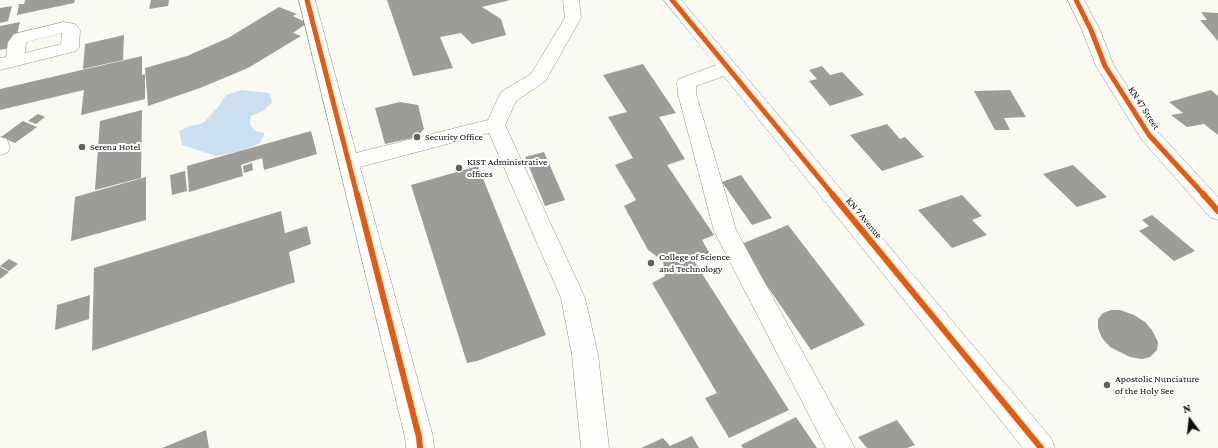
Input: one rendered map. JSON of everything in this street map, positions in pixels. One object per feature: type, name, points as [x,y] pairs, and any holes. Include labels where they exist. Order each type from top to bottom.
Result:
[{"type":"street","points":[[307,0],[420,437],[420,448]]},
{"type":"street","points":[[571,0],[573,18],[538,78],[508,97],[495,125],[573,298],[585,355],[595,448]]},
{"type":"street","name":"KN 7 Avenue","points":[[672,0],[1041,448]]},
{"type":"street","name":"KN 47 Street","points":[[1076,0],[1092,30],[1105,66],[1149,135],[1218,211]]},
{"type":"street","points":[[727,68],[686,83],[687,94],[725,231],[841,448]]},
{"type":"street","points":[[348,163],[495,125]]},
{"type":"water","points":[[241,90],[269,93],[272,102],[263,111],[251,116],[250,125],[256,131],[265,133],[260,143],[241,151],[216,156],[182,145],[179,131],[190,126],[203,123],[218,107],[226,95]]},
{"type":"building","points":[[25,0],[75,0],[74,3],[17,15],[19,4],[24,4]]},
{"type":"building","points":[[151,0],[169,0],[168,6],[149,9]]},
{"type":"building","points":[[387,0],[510,0],[482,7],[501,19],[506,35],[472,44],[461,33],[440,37],[453,68],[413,76]]},
{"type":"building","points":[[12,6],[8,21],[0,23],[0,8]]},
{"type":"building","points":[[279,7],[297,14],[293,16],[307,23],[293,33],[301,36],[248,68],[200,88],[148,106],[145,68],[187,56],[228,38]]},
{"type":"building","points":[[1201,12],[1218,13],[1218,41],[1200,20],[1207,20]]},
{"type":"building","points":[[20,22],[14,47],[0,50],[0,26]]},
{"type":"building","points":[[124,35],[123,60],[83,69],[85,44]]},
{"type":"building","points":[[142,56],[142,75],[145,74],[145,99],[81,115],[84,90],[0,110],[0,89]]},
{"type":"building","points":[[643,64],[676,113],[659,117],[685,159],[667,165],[714,235],[702,240],[710,254],[694,261],[789,410],[729,438],[705,398],[717,393],[652,283],[665,276],[663,261],[648,250],[624,206],[636,200],[615,165],[633,158],[608,117],[627,112],[603,75]]},
{"type":"building","points":[[822,66],[830,75],[842,72],[864,95],[830,106],[809,81],[817,79],[809,70]]},
{"type":"building","points":[[1010,90],[1026,117],[1004,118],[1010,130],[995,130],[974,91]]},
{"type":"building","points":[[1211,90],[1218,96],[1218,135],[1204,124],[1187,127],[1171,115],[1183,113],[1169,102]]},
{"type":"building","name":"Security Office","points":[[400,102],[418,105],[424,129],[417,137],[385,144],[375,108]]},
{"type":"building","points":[[142,110],[141,178],[95,190],[100,121]]},
{"type":"building","points":[[38,114],[45,117],[36,124],[28,121]]},
{"type":"building","points":[[23,121],[37,127],[15,143],[1,137]]},
{"type":"building","points":[[887,124],[900,139],[905,137],[924,157],[882,171],[850,135]]},
{"type":"building","points":[[311,131],[317,154],[264,170],[262,158],[241,165],[243,176],[189,192],[187,166]]},
{"type":"building","points":[[544,152],[565,200],[545,206],[525,157]]},
{"type":"building","points":[[252,163],[253,170],[244,173],[243,166]]},
{"type":"building","points":[[1073,165],[1107,197],[1077,207],[1043,174]]},
{"type":"building","points":[[478,166],[546,335],[477,361],[467,363],[411,185]]},
{"type":"building","points":[[185,171],[187,191],[172,195],[170,175]]},
{"type":"building","points":[[741,175],[772,218],[752,225],[722,182]]},
{"type":"building","points":[[146,177],[146,220],[71,241],[75,197]]},
{"type":"building","points":[[962,195],[982,216],[972,220],[987,235],[952,248],[918,210]]},
{"type":"building","points":[[281,211],[285,233],[307,226],[311,244],[289,252],[295,282],[92,351],[94,268]]},
{"type":"building","points":[[1152,215],[1195,251],[1174,261],[1139,231],[1149,226],[1142,220]]},
{"type":"building","points":[[788,225],[865,325],[811,350],[739,245]]},
{"type":"building","points":[[9,259],[18,264],[9,271],[0,266]]},
{"type":"building","points":[[0,267],[9,272],[0,279]]},
{"type":"building","points":[[90,295],[89,319],[55,330],[57,305]]},
{"type":"building","points":[[1111,310],[1120,310],[1134,315],[1145,322],[1152,330],[1158,342],[1157,350],[1150,357],[1142,359],[1130,357],[1110,347],[1102,338],[1098,328],[1098,319],[1103,313]]},
{"type":"building","points":[[796,417],[817,448],[743,448],[741,445]]},
{"type":"building","points":[[897,420],[915,445],[907,448],[867,448],[858,437]]},
{"type":"building","points":[[206,430],[209,448],[162,448]]},
{"type":"building","points":[[692,436],[699,448],[641,448],[663,438],[670,446]]},
{"type":"cycle path","points":[[307,0],[419,437],[420,448]]},
{"type":"cycle path","points":[[672,0],[1041,448]]},
{"type":"cycle path","points":[[1076,0],[1091,30],[1105,66],[1149,135],[1218,211]]},
{"type":"place","name":"Security Office","points":[[417,137]]},
{"type":"place","name":"Serena Hotel","points":[[82,147]]},
{"type":"place","name":"KIST Administrative offices","points":[[459,168]]},
{"type":"place","name":"College of Science and Technology","points":[[651,263]]},
{"type":"place","name":"Apostolic Nunciature of the Holy See","points":[[1107,385]]}]
